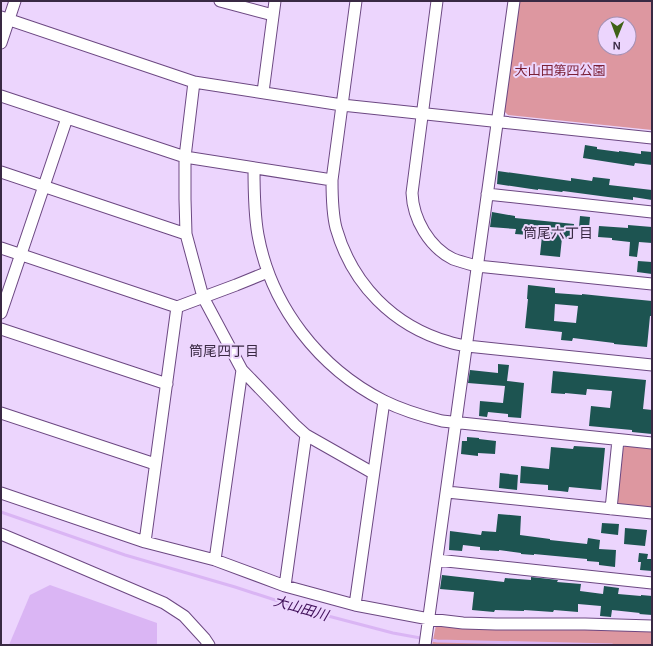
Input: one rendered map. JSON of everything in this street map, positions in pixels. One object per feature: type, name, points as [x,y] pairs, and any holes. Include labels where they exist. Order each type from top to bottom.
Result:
[{"type":"street","points":[[1,43],[5,18],[15,1]]},
{"type":"street","points":[[220,1],[273,15]]},
{"type":"street","points":[[263,92],[275,1]]},
{"type":"street","points":[[356,1],[332,180],[332,200],[336,228],[346,257],[372,295],[381,305],[404,322],[449,342],[467,346],[652,365]]},
{"type":"street","points":[[437,1],[412,193],[412,203],[415,212],[422,229],[428,237],[451,258],[477,266],[652,284]]},
{"type":"street","points":[[425,645],[514,1]]},
{"type":"street","points":[[5,18],[194,82],[342,105],[652,138]]},
{"type":"street","points":[[194,82],[186,157],[186,234],[203,297],[242,370],[295,425],[306,435],[374,473]]},
{"type":"street","points":[[1,96],[186,157],[332,180]]},
{"type":"street","points":[[1,313],[66,118]]},
{"type":"street","points":[[254,168],[256,225],[268,272],[278,293],[286,309],[304,337],[339,371],[362,388],[384,401],[416,414],[442,421],[652,444]]},
{"type":"street","points":[[1,172],[186,234]]},
{"type":"street","points":[[487,194],[652,212]]},
{"type":"street","points":[[1,248],[177,307],[268,272]]},
{"type":"street","points":[[145,542],[177,307]]},
{"type":"street","points":[[1,329],[167,384]]},
{"type":"street","points":[[216,560],[242,370]]},
{"type":"street","points":[[355,606],[384,401]]},
{"type":"street","points":[[1,413],[155,464]]},
{"type":"street","points":[[285,586],[306,435]]},
{"type":"street","points":[[611,509],[618,440]]},
{"type":"street","points":[[447,492],[652,513]]},
{"type":"street","points":[[1,493],[145,542],[216,560],[285,586],[355,606],[429,620],[463,623],[652,626]]},
{"type":"street","points":[[1,534],[164,603],[184,616],[209,645]]},
{"type":"street","points":[[437,560],[652,583]]},
{"type":"green space","name":"大山田第四公園","points":[[518,1],[652,1],[652,130],[508,115],[504,111]]},
{"type":"green space","points":[[625,446],[652,449],[652,508],[620,504],[616,501],[622,450]]},
{"type":"green space","points":[[436,625],[652,631],[652,645],[432,645]]},
{"type":"shaded area","points":[[50,585],[157,623],[157,645],[9,645],[30,595]]},
{"type":"building","points":[[585,145],[597,147],[597,149],[619,152],[641,154],[641,151],[652,152],[652,165],[635,163],[634,166],[583,158]]},
{"type":"building","points":[[498,171],[571,181],[571,178],[592,181],[593,177],[610,179],[609,185],[652,190],[652,200],[633,197],[633,200],[497,184]]},
{"type":"building","points":[[492,212],[515,216],[515,218],[574,224],[573,239],[562,238],[560,257],[540,255],[542,236],[515,234],[516,229],[490,227]]},
{"type":"building","points":[[580,216],[590,217],[589,228],[579,227]]},
{"type":"building","points":[[628,225],[652,227],[652,243],[639,242],[637,257],[629,256],[630,242],[598,237],[599,226],[628,228]]},
{"type":"building","points":[[638,261],[652,262],[652,274],[637,272]]},
{"type":"building","points":[[528,285],[555,288],[555,293],[582,294],[652,301],[652,316],[650,316],[647,347],[573,338],[572,341],[561,340],[562,332],[525,328]],"holes":[[[555,304],[578,306],[576,323],[554,321]]]},
{"type":"building","points":[[498,364],[509,365],[507,381],[524,383],[521,418],[508,417],[508,414],[488,412],[487,417],[479,416],[480,401],[503,403],[505,386],[468,383],[470,370],[498,373]]},
{"type":"building","points":[[553,371],[646,380],[643,409],[652,410],[652,434],[632,432],[632,430],[589,426],[591,406],[610,408],[612,391],[587,389],[586,395],[551,393]]},
{"type":"building","points":[[467,437],[496,441],[495,454],[478,453],[478,456],[461,454],[462,441],[467,441]]},
{"type":"building","points":[[574,446],[605,448],[601,490],[569,487],[568,492],[548,490],[548,485],[520,483],[521,466],[549,469],[551,447],[573,449]]},
{"type":"building","points":[[500,473],[518,475],[517,490],[499,488]]},
{"type":"building","points":[[498,514],[521,516],[520,535],[587,544],[588,538],[600,540],[599,549],[616,550],[615,567],[599,565],[599,562],[587,561],[587,559],[521,554],[499,550],[480,550],[480,547],[463,545],[462,551],[449,550],[450,531],[481,535],[482,531],[496,532]]},
{"type":"building","points":[[602,523],[619,524],[618,535],[601,533]]},
{"type":"building","points":[[625,528],[647,530],[645,546],[624,544]]},
{"type":"building","points":[[639,553],[648,554],[647,559],[652,559],[652,571],[640,570],[641,562],[638,562]]},
{"type":"building","points":[[442,575],[504,582],[505,578],[531,580],[531,577],[558,580],[557,582],[581,584],[580,591],[603,594],[604,586],[619,588],[618,594],[652,596],[652,615],[612,610],[611,617],[600,616],[601,606],[578,604],[578,612],[554,610],[553,612],[495,610],[494,612],[472,610],[474,592],[440,589]]},
{"type":"waterway","name":"大山田川","points":[[1,512],[125,555],[235,587],[309,611],[393,633],[437,641],[612,645]]},
{"type":"district","name":"筒尾六丁目","points":[[558,233]]},
{"type":"district","name":"筒尾四丁目","points":[[224,351]]}]
